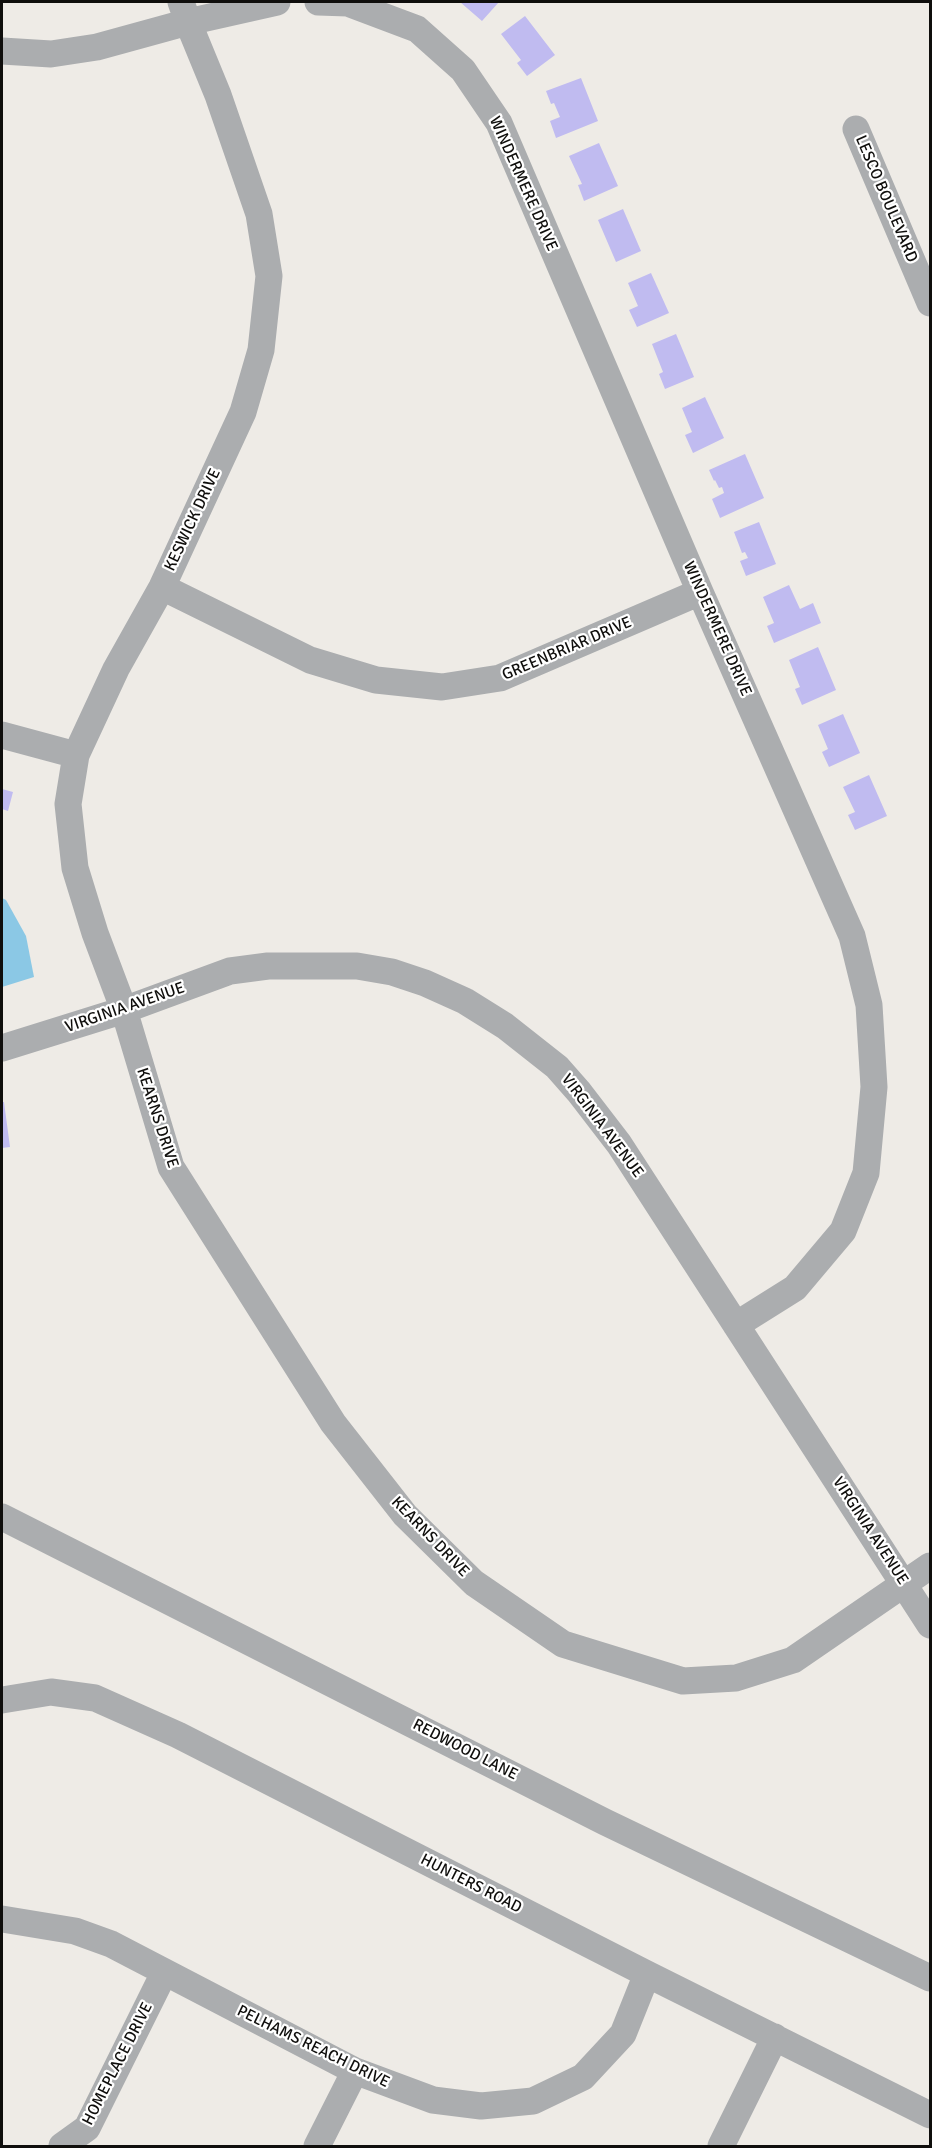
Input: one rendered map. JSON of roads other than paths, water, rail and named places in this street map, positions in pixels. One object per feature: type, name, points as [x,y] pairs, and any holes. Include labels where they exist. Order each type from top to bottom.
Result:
[{"type":"street","points":[[2,51],[51,54],[98,47],[184,12],[277,2]]},
{"type":"street","name":"WINDERMERE DRIVE","points":[[318,2],[348,3],[417,29],[463,70],[499,123],[700,592],[852,936],[869,1005],[874,1087],[866,1173],[843,1231],[795,1288],[736,1325]]},
{"type":"street","name":"KESWICK DRIVE","points":[[124,1010],[95,933],[75,868],[68,804],[76,755],[116,669],[162,587],[243,412],[261,350],[268,276],[259,214],[218,95],[184,12]]},
{"type":"street","name":"LESCO BOULEVARD","points":[[856,129],[930,303]]},
{"type":"street","name":"GREENBRIAR DRIVE","points":[[162,587],[310,660],[376,680],[442,687],[500,678],[700,592]]},
{"type":"street","points":[[2,735],[76,755]]},
{"type":"street","name":"VIRGINIA AVENUE","points":[[2,1048],[124,1010],[230,971],[278,965],[357,966],[392,972],[425,983],[465,1001],[505,1026],[557,1067],[619,1144],[905,1583],[930,1625]]},
{"type":"street","name":"KEARNS DRIVE","points":[[124,1010],[171,1167],[333,1423],[405,1515],[474,1583],[563,1644],[683,1681],[736,1678],[793,1660],[930,1566]]},
{"type":"street","name":"REDWOOD LANE","points":[[2,1516],[605,1822],[930,1978]]},
{"type":"street","name":"HUNTERS ROAD","points":[[2,1700],[51,1692],[95,1698],[178,1735],[930,2115]]},
{"type":"street","name":"PELHAMS REACH DRIVE","points":[[2,1919],[75,1931],[111,1944],[355,2071],[433,2100],[481,2106],[533,2101],[583,2077],[623,2034],[647,1974]]},
{"type":"street","name":"HOMEPLACE DRIVE","points":[[62,2146],[87,2128],[164,1973]]},
{"type":"street","points":[[721,2146],[775,2037]]},
{"type":"street","points":[[317,2146],[355,2071]]},
{"type":"water","points":[[2,898],[6,900],[26,936],[34,977],[2,987]]}]
